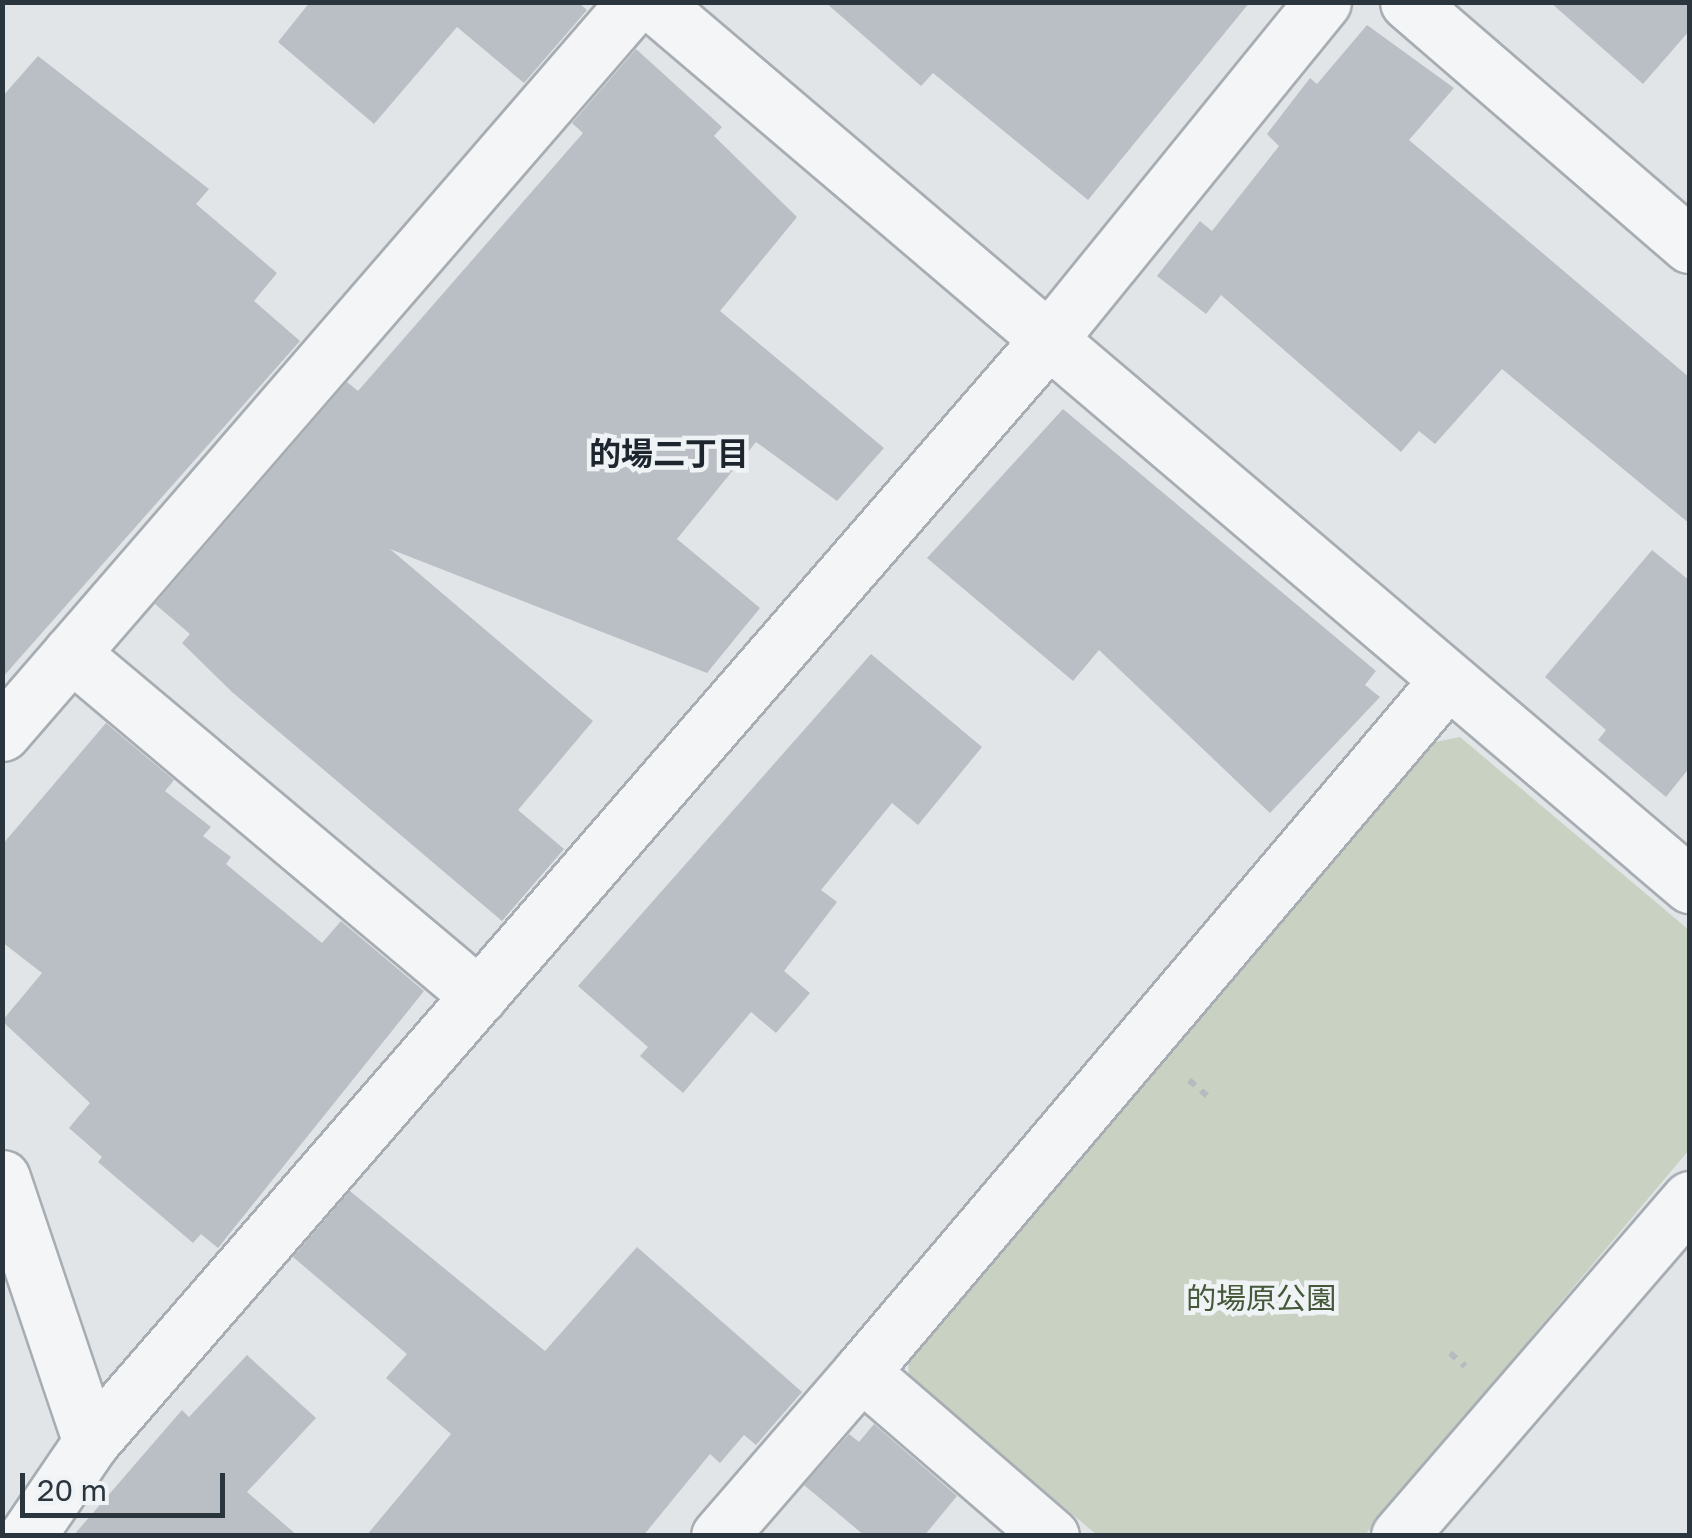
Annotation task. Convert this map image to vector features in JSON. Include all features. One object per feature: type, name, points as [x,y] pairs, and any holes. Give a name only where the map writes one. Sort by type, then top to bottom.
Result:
[{"type":"street","points":[[2,733],[635,2]]},
{"type":"street","points":[[652,2],[1690,885]]},
{"type":"street","points":[[27,1536],[90,1442],[1048,340],[1323,2]]},
{"type":"street","points":[[1408,2],[1690,244]]},
{"type":"street","points":[[72,653],[479,996]]},
{"type":"street","points":[[719,1536],[1447,681]]},
{"type":"street","points":[[2,1178],[90,1442]]},
{"type":"street","points":[[1399,1536],[1690,1199]]},
{"type":"street","points":[[861,1372],[1051,1536]]},
{"type":"green space","name":"的場原公園","points":[[1460,737],[1689,930],[1689,1150],[1365,1535],[1097,1535],[909,1377],[908,1357],[1425,744]]},
{"type":"building","points":[[310,2],[578,2],[587,10],[524,83],[457,27],[374,124],[278,42]]},
{"type":"building","points":[[825,2],[1250,2],[1088,200],[933,73],[921,86]]},
{"type":"building","points":[[1550,2],[1690,2],[1690,30],[1643,84]]},
{"type":"building","points":[[1367,25],[1454,88],[1409,140],[1690,378],[1690,524],[1502,369],[1435,444],[1419,431],[1401,452],[1221,295],[1206,314],[1157,276],[1200,221],[1212,231],[1279,146],[1267,134],[1310,78],[1317,84]]},
{"type":"building","points":[[636,49],[722,127],[714,136],[797,217],[720,311],[884,448],[837,501],[756,442],[677,539],[760,608],[707,673],[390,549],[593,721],[518,810],[564,849],[502,921],[232,692],[182,643],[190,634],[155,604],[347,382],[358,391],[583,133],[572,123]]},
{"type":"building","points":[[38,56],[209,189],[196,204],[277,273],[254,301],[300,341],[2,678],[2,97]]},
{"type":"building","points":[[1063,409],[1376,671],[1365,685],[1380,697],[1270,813],[1099,650],[1073,681],[927,558]]},
{"type":"building","points":[[1652,550],[1690,581],[1690,767],[1666,797],[1598,740],[1606,730],[1545,677]]},
{"type":"building","points":[[871,654],[982,747],[918,825],[892,803],[821,890],[837,902],[784,971],[810,993],[776,1033],[751,1012],[683,1093],[640,1056],[648,1047],[578,986]]},
{"type":"building","points":[[106,723],[174,780],[165,791],[211,827],[203,836],[231,857],[226,864],[322,943],[341,921],[424,991],[218,1248],[201,1234],[193,1243],[98,1162],[102,1157],[69,1128],[90,1103],[2,1021],[42,973],[2,942],[2,845]]},
{"type":"building","points":[[350,1191],[545,1351],[637,1247],[802,1392],[756,1445],[744,1435],[720,1463],[710,1454],[643,1536],[366,1536],[451,1434],[386,1378],[407,1354],[293,1257]]},
{"type":"building","points":[[247,1355],[316,1418],[247,1492],[298,1536],[73,1536],[182,1410],[189,1417]]},
{"type":"building","points":[[874,1424],[957,1496],[924,1536],[865,1536],[804,1485],[849,1434],[859,1442]]},
{"type":"district","name":"的場二丁目","points":[[669,453]]}]
